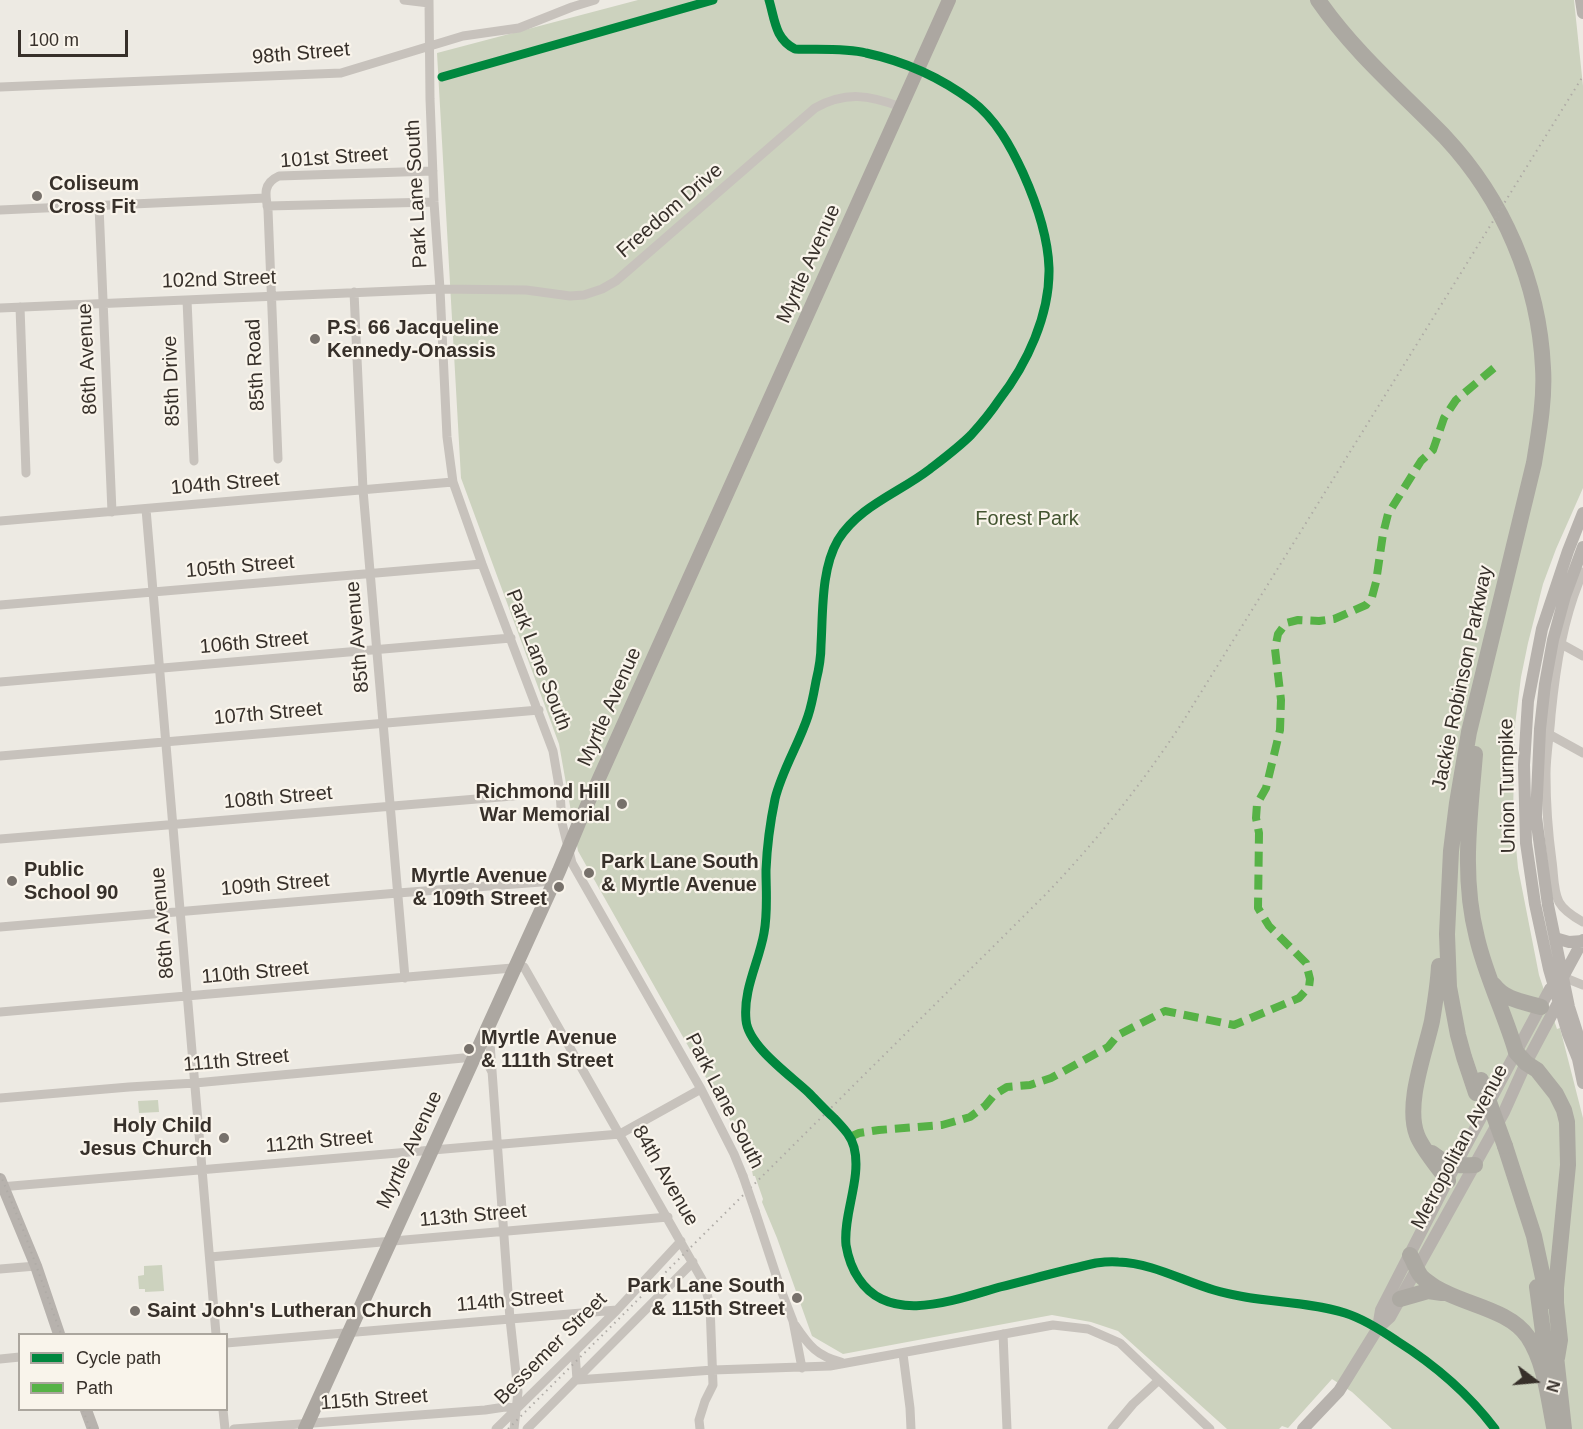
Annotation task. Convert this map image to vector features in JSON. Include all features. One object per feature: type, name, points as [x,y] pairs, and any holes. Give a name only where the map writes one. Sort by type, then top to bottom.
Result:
[{"type":"highway","name":"Jackie Robinson Parkway","points":[[1318,0],[1360,53],[1461,156],[1491,197],[1505,223],[1527,276],[1540,333],[1543,369],[1540,428],[1534,463],[1469,732],[1453,836],[1447,915],[1447,963],[1451,1003],[1464,1057],[1479,1086]]},
{"type":"highway","name":"Jackie Robinson Parkway","points":[[1329,0],[1366,46],[1476,158],[1511,214],[1536,275],[1544,306],[1551,360],[1551,407],[1544,461],[1492,661],[1476,746],[1462,840],[1456,948],[1458,986],[1479,1086],[1502,1151],[1536,1284],[1558,1428]]},
{"type":"highway","points":[[1476,746],[1468,837],[1468,885],[1477,940],[1521,1058],[1537,1070],[1556,1094],[1567,1122],[1569,1156],[1556,1288],[1560,1340],[1557,1358]]},
{"type":"highway","points":[[1447,915],[1441,933],[1438,979],[1432,1019],[1414,1095],[1415,1129],[1424,1147],[1451,1174],[1475,1165]]},
{"type":"highway","points":[[1490,978],[1499,991],[1507,997],[1537,1012]]},
{"type":"highway","name":"Jackie Robinson Parkway","points":[[1502,1151],[1523,1198],[1539,1252],[1557,1358],[1558,1428]]},
{"type":"highway","points":[[1413,1261],[1423,1278],[1431,1284],[1448,1294],[1502,1316],[1522,1329],[1533,1346],[1540,1364],[1558,1428]]},
{"type":"highway","points":[[1400,1299],[1428,1291],[1448,1294]]},
{"type":"main road","name":"Myrtle Avenue","points":[[306,1426],[488,1028],[949,0]]},
{"type":"main road","points":[[1581,0],[1583,13]]},
{"type":"main road","name":"Union Turnpike","points":[[1559,981],[1549,969],[1535,904],[1526,843],[1524,765],[1528,701],[1541,634],[1583,513]]},
{"type":"main road","name":"Union Turnpike","points":[[1582,551],[1565,596],[1557,642],[1545,684],[1545,732],[1536,817],[1555,938],[1559,981],[1577,1032],[1578,1059],[1583,1083]]},
{"type":"main road","points":[[1555,938],[1569,942],[1583,940]]},
{"type":"main road","name":"Metropolitan Avenue","points":[[1378,1328],[1381,1310],[1475,1165],[1504,1112],[1537,1012],[1550,988],[1559,981],[1583,940]]},
{"type":"main road","name":"Metropolitan Avenue","points":[[1303,1429],[1339,1391],[1378,1328],[1390,1317],[1400,1299],[1413,1261],[1451,1174],[1521,1058],[1559,1001],[1559,981]]},
{"type":"main road","name":"Union Turnpike","points":[[1559,1001],[1578,1059]]},
{"type":"main road","points":[[1,1184],[36,1266],[57,1333]]},
{"type":"main road","points":[[86,1411],[93,1429]]},
{"type":"street","points":[[404,0],[429,1]]},
{"type":"street","name":"98th Street","points":[[0,87],[341,73],[463,36],[519,28],[595,0]]},
{"type":"street","name":"Park Lane South","points":[[429,1],[434,202],[447,437],[453,482],[553,751],[560,792],[562,823],[572,863],[701,1089],[734,1154],[793,1321],[802,1368]]},
{"type":"street","name":"Freedom Drive","points":[[440,289],[526,290],[570,296],[584,295],[602,289],[616,281],[666,239],[815,108],[849,96],[879,99],[901,107]]},
{"type":"street","name":"101st Street","points":[[266,202],[269,182],[279,176],[433,171]]},
{"type":"street","name":"101st Street","points":[[0,210],[266,202],[434,202]]},
{"type":"street","name":"85th Road","points":[[266,202],[278,459]]},
{"type":"street","name":"86th Avenue","points":[[99,206],[112,512]]},
{"type":"street","name":"102nd Street","points":[[0,308],[440,289]]},
{"type":"street","name":"85th Avenue","points":[[354,292],[363,490],[405,978]]},
{"type":"street","name":"85th Drive","points":[[187,300],[194,461]]},
{"type":"street","points":[[20,307],[26,473]]},
{"type":"street","name":"104th Street","points":[[0,521],[453,482]]},
{"type":"street","name":"86th Avenue","points":[[146,509],[216,1333]]},
{"type":"street","name":"105th Street","points":[[0,605],[482,564]]},
{"type":"street","name":"Union Turnpike","points":[[1557,642],[1583,572]]},
{"type":"street","points":[[1541,634],[1583,656]]},
{"type":"street","name":"106th Street","points":[[0,682],[510,638]]},
{"type":"street","name":"107th Street","points":[[0,756],[538,710]]},
{"type":"street","points":[[1545,732],[1583,753]]},
{"type":"street","name":"Union Turnpike","points":[[1545,732],[1548,833],[1556,892],[1559,903],[1571,916],[1583,922]]},
{"type":"street","name":"108th Street","points":[[0,839],[560,792]]},
{"type":"street","name":"109th Street","points":[[0,927],[554,881]]},
{"type":"street","name":"84th Avenue","points":[[514,968],[524,967],[704,1283],[710,1305],[713,1385],[699,1420],[700,1429]]},
{"type":"street","name":"110th Street","points":[[0,1012],[514,968]]},
{"type":"street","points":[[1559,981],[1583,985]]},
{"type":"street","points":[[488,1028],[510,1319],[518,1392],[514,1429]]},
{"type":"street","points":[[474,1057],[481,1057],[486,1061],[492,1072]]},
{"type":"street","name":"111th Street","points":[[0,1098],[195,1083],[474,1057]]},
{"type":"street","name":"112th Street","points":[[1,1184],[202,1170],[620,1134],[701,1089]]},
{"type":"street","name":"113th Street","points":[[210,1257],[668,1217]]},
{"type":"street","name":"Bessemer Street","points":[[496,1429],[617,1310],[681,1241]]},
{"type":"street","points":[[527,1429],[693,1262]]},
{"type":"street","points":[[0,1269],[36,1266]]},
{"type":"street","name":"114th Street","points":[[228,1343],[617,1310]]},
{"type":"street","name":"Park Lane South","points":[[793,1321],[811,1348],[826,1358],[847,1364]]},
{"type":"street","points":[[577,1380],[713,1370],[830,1366],[1053,1325],[1088,1329],[1120,1343],[1210,1429]]},
{"type":"street","points":[[1003,1334],[1007,1429]]},
{"type":"street","points":[[575,1352],[577,1380]]},
{"type":"street","points":[[903,1354],[911,1429]]},
{"type":"street","points":[[0,1359],[18,1357]]},
{"type":"street","points":[[1112,1429],[1133,1404],[1159,1380]]},
{"type":"street","name":"115th Street","points":[[234,1429],[306,1426],[505,1407],[516,1408]]},
{"type":"street","points":[[223,1411],[225,1429]]},
{"type":"green space","name":"Forest Park","points":[[638,0],[1574,0],[1583,86],[1583,488],[1543,584],[1528,643],[1515,725],[1513,815],[1518,868],[1539,975],[1557,1029],[1560,1028],[1583,1118],[1583,1429],[1392,1429],[1352,1392],[1332,1379],[1288,1428],[1282,1426],[1279,1429],[1227,1429],[1118,1331],[1091,1322],[1052,1315],[843,1354],[812,1336],[762,1202],[763,1199],[744,1145],[578,851],[559,744],[461,478],[437,53]]},
{"type":"green space","points":[[158,1100],[159,1112],[139,1113],[138,1101]]},
{"type":"green space","points":[[162,1265],[164,1291],[145,1292],[145,1289],[139,1289],[138,1276],[144,1275],[144,1266]]},
{"type":"railway","points":[[508,1429],[1045,895],[1117,812],[1182,723],[1583,76]]},
{"type":"railway","points":[[0,1174],[61,1333]]},
{"type":"railway","points":[[83,1411],[90,1429]]},
{"type":"marked path","points":[[850,1137],[879,1130],[942,1125],[970,1117],[985,1106],[994,1095],[1007,1087],[1030,1085],[1051,1078],[1108,1047],[1118,1035],[1165,1011],[1234,1025],[1299,998],[1309,987],[1310,979],[1306,963],[1269,926],[1258,908],[1257,804],[1266,788],[1280,730],[1281,700],[1275,649],[1278,634],[1286,623],[1298,620],[1334,619],[1366,605],[1372,597],[1376,582],[1388,514],[1421,461],[1433,450],[1444,418],[1456,400],[1494,368]]},
{"type":"cycle path","points":[[442,77],[713,0]]},
{"type":"cycle path","points":[[769,0],[783,40],[795,49],[849,50],[894,61],[935,78],[981,108],[1002,134],[1028,184],[1044,232],[1049,268],[1046,303],[1035,338],[1019,371],[989,413],[971,435],[930,469],[857,518],[847,528],[832,551],[826,577],[820,658],[812,703],[778,788],[773,808],[766,861],[765,925],[747,997],[746,1020],[754,1040],[762,1050],[834,1118],[853,1143],[856,1171],[847,1221],[846,1245],[854,1271],[872,1293],[888,1302],[925,1305],[945,1302],[1084,1266],[1099,1263],[1131,1263],[1230,1294],[1329,1309],[1366,1322],[1425,1360],[1450,1380],[1495,1429]]},
{"type":"place","name":"Coliseum Cross Fit","points":[[37,196]]},
{"type":"place","name":"P.S. 66 Jacqueline Kennedy-Onassis","points":[[315,339]]},
{"type":"place","name":"Richmond Hill War Memorial","points":[[622,804]]},
{"type":"place","name":"Park Lane South & Myrtle Avenue","points":[[589,873]]},
{"type":"place","name":"Public School 90","points":[[12,881]]},
{"type":"place","name":"Myrtle Avenue & 109th Street","points":[[559,887]]},
{"type":"place","name":"Myrtle Avenue & 111th Street","points":[[469,1049]]},
{"type":"place","name":"Holy Child Jesus Church","points":[[224,1138]]},
{"type":"place","name":"Park Lane South & 115th Street","points":[[797,1298]]},
{"type":"place","name":"Saint John's Lutheran Church","points":[[135,1311]]}]
